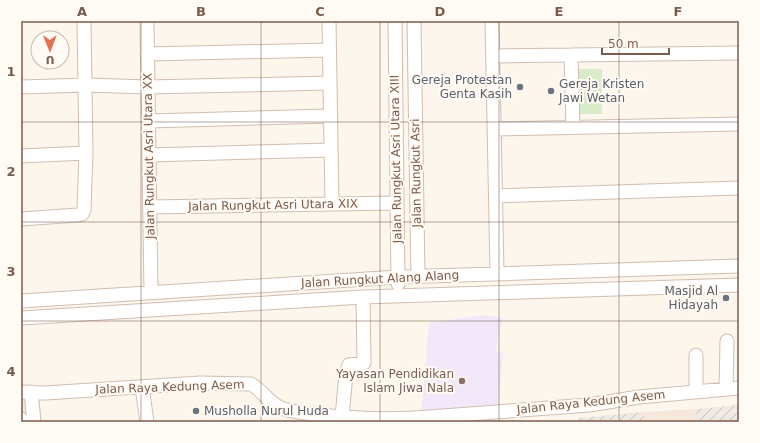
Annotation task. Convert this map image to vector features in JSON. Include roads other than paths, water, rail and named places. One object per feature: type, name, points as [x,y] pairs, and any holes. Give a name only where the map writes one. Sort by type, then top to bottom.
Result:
[{"type":"street","points":[[21,218],[78,215],[82,214],[84,210],[86,85],[84,21]]},
{"type":"street","name":"Jalan Rungkut Asri Utara XX","points":[[147,21],[151,292]]},
{"type":"street","points":[[329,21],[332,204]]},
{"type":"street","name":"Jalan Rungkut Asri Utara XIII","points":[[395,21],[398,296]]},
{"type":"street","name":"Jalan Rungkut Asri","points":[[414,21],[418,276]]},
{"type":"street","points":[[492,21],[497,273]]},
{"type":"street","points":[[147,54],[329,50]]},
{"type":"street","points":[[493,56],[739,53]]},
{"type":"street","points":[[571,55],[573,128]]},
{"type":"street","points":[[21,87],[86,85],[148,87],[330,83]]},
{"type":"street","points":[[149,121],[330,116]]},
{"type":"street","points":[[494,129],[739,124]]},
{"type":"street","points":[[396,134],[416,134]]},
{"type":"street","points":[[149,155],[331,150]]},
{"type":"street","points":[[21,156],[86,154]]},
{"type":"street","points":[[496,196],[739,188]]},
{"type":"street","name":"Jalan Rungkut Asri Utara XIX","points":[[150,207],[396,203]]},
{"type":"street","name":"Jalan Rungkut Alang Alang","points":[[21,301],[418,276],[739,266]]},
{"type":"street","name":"Jalan Rungkut Alang Alang","points":[[21,318],[398,296],[739,285]]},
{"type":"street","points":[[336,418],[349,365],[364,363],[363,298]]},
{"type":"street","points":[[727,341],[732,388]]},
{"type":"street","points":[[696,355],[696,392]]},
{"type":"street","name":"Jalan Raya Kedung Asem","points":[[26,392],[200,384],[251,384],[258,388],[277,406],[284,409],[336,418],[416,418],[589,405],[638,397],[732,388]]},
{"type":"street","points":[[142,387],[147,422]]},
{"type":"street","points":[[26,392],[34,422]]},
{"type":"place","name":"Gereja Protestan Genta Kasih","points":[[520,87]]},
{"type":"place","name":"Gereja Kristen Jawi Wetan","points":[[551,91]]},
{"type":"place","name":"Masjid Al Hidayah","points":[[726,298]]},
{"type":"place","name":"Yayasan Pendidikan Islam Jiwa Nala","points":[[462,381]]},
{"type":"place","name":"Musholla Nurul Huda","points":[[196,411]]}]
